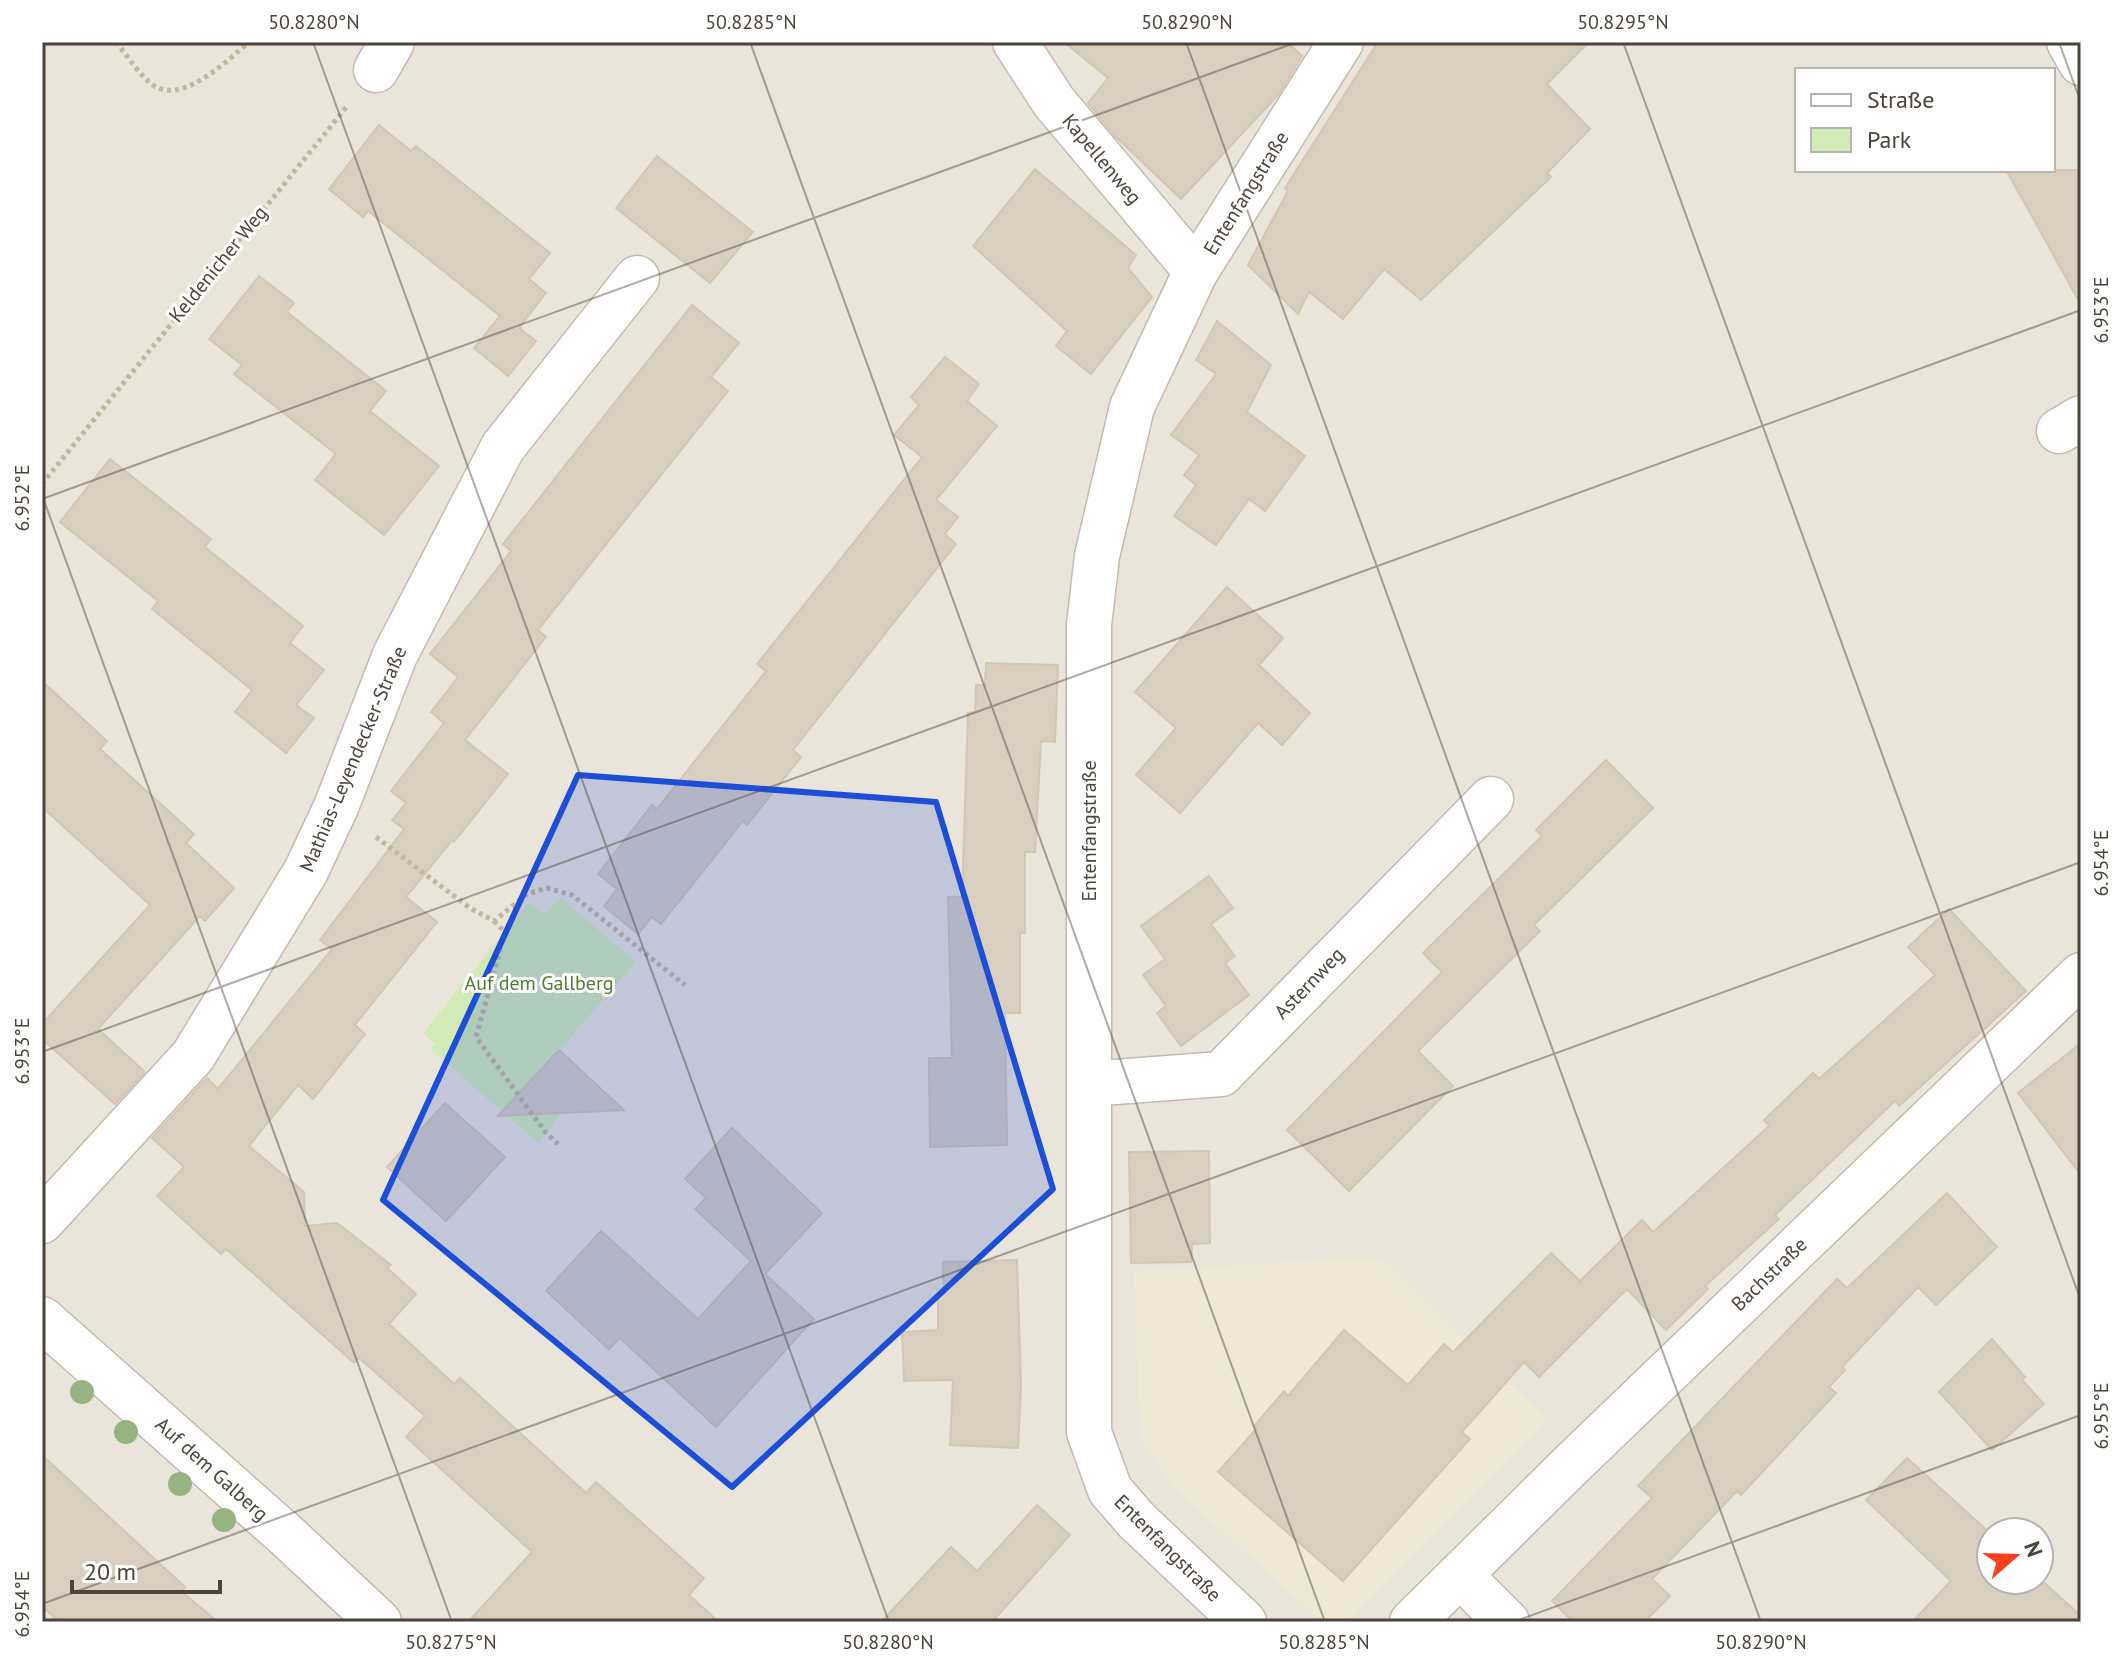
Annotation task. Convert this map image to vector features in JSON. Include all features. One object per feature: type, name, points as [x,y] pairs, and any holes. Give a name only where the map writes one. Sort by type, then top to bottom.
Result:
[{"type":"street","name":"Kapellenweg","points":[[1015,42],[1054,102],[1196,271]]},
{"type":"street","name":"Entenfangstraße","points":[[1244,1622],[1137,1521],[1110,1490],[1089,1432],[1089,625],[1097,556],[1132,407],[1196,271],[1341,42]]},
{"type":"street","points":[[2069,42],[2081,63]]},
{"type":"street","name":"Mathias-Leyendecker-Straße","points":[[42,1221],[193,1056],[306,871],[336,807],[395,655],[503,447],[637,278]]},
{"type":"street","name":"Asternweg","points":[[1089,1084],[1221,1074],[1491,799]]},
{"type":"street","name":"Bachstraße","points":[[1412,1622],[2081,975]]},
{"type":"street","name":"Auf dem Galberg","points":[[42,1319],[287,1536],[379,1622]]},
{"type":"street","points":[[1460,1575],[1507,1622]]},
{"type":"path","points":[[116,42],[153,85],[166,90],[193,84],[212,73],[249,42]]},
{"type":"path","name":"Keldenicher Weg","points":[[42,484],[384,56]]},
{"type":"path","points":[[336,807],[505,932],[476,1037],[546,1133],[558,1144]]},
{"type":"path","points":[[494,921],[527,894],[547,888],[572,895],[685,985]]},
{"type":"highlighted area","points":[[578,775],[936,802],[1053,1189],[732,1487],[383,1200]]},
{"type":"shaded area","points":[[42,42],[2081,42],[2081,1622],[42,1622]]},
{"type":"shaded area","points":[[1381,1257],[1547,1421],[1347,1622],[1323,1622],[1177,1490],[1140,1436],[1134,1271]]},
{"type":"green space","name":"Auf dem Gallberg","points":[[560,897],[636,962],[528,1086],[559,1115],[539,1143],[430,1049],[435,1044],[423,1033],[529,902],[545,914]]},
{"type":"building","points":[[1064,42],[1287,42],[1302,56],[1279,94],[1181,199],[1114,135],[1088,103],[1108,78]]},
{"type":"building","points":[[1378,42],[1589,42],[1547,84],[1590,129],[1547,173],[1551,177],[1421,300],[1384,269],[1343,319],[1309,292],[1298,314],[1248,265],[1288,191],[1285,188]]},
{"type":"building","points":[[379,125],[411,151],[416,146],[550,253],[529,279],[546,293],[519,328],[536,341],[508,376],[474,348],[500,316],[368,211],[363,217],[329,189]]},
{"type":"building","points":[[657,156],[753,232],[710,283],[616,208]]},
{"type":"building","points":[[1035,169],[1136,255],[1128,268],[1152,297],[1091,374],[1056,346],[1067,331],[973,246]]},
{"type":"building","points":[[2081,170],[2081,305],[2007,172]]},
{"type":"building","points":[[259,276],[294,303],[287,312],[386,391],[370,411],[439,466],[384,535],[315,480],[336,454],[234,374],[242,365],[209,339]]},
{"type":"building","points":[[692,305],[739,343],[711,377],[728,391],[538,630],[546,637],[465,740],[508,774],[406,897],[437,922],[355,1025],[365,1034],[313,1099],[298,1085],[249,1146],[304,1192],[305,1226],[337,1223],[391,1265],[387,1268],[416,1294],[389,1324],[454,1384],[460,1378],[586,1493],[596,1482],[704,1578],[689,1595],[719,1622],[468,1622],[532,1552],[406,1437],[425,1416],[359,1358],[354,1363],[226,1249],[221,1254],[157,1196],[184,1167],[152,1138],[207,1078],[218,1089],[332,949],[320,940],[404,829],[392,820],[406,803],[391,791],[444,723],[431,712],[458,677],[430,654],[511,551],[503,544]]},
{"type":"building","points":[[1217,321],[1271,365],[1247,412],[1305,456],[1265,511],[1249,499],[1216,545],[1174,516],[1196,485],[1184,475],[1199,455],[1171,435],[1216,374],[1196,360]]},
{"type":"building","points":[[945,357],[979,384],[967,401],[997,426],[936,500],[958,517],[945,534],[956,544],[793,750],[801,757],[747,825],[743,821],[661,924],[652,917],[638,934],[604,906],[617,889],[598,874],[652,805],[657,809],[766,671],[757,664],[922,457],[894,435],[919,405],[911,397]]},
{"type":"building","points":[[110,459],[211,539],[205,547],[303,626],[290,643],[324,670],[296,705],[314,718],[286,753],[235,712],[252,690],[152,609],[158,601],[60,522]]},
{"type":"building","points":[[1227,587],[1283,638],[1259,665],[1310,713],[1282,745],[1258,723],[1180,813],[1136,775],[1176,728],[1135,692]]},
{"type":"building","points":[[986,663],[1058,665],[1055,742],[1041,741],[1035,852],[1025,852],[1025,933],[1020,933],[1020,1013],[1005,1013],[1007,1145],[930,1147],[929,1058],[952,1058],[948,897],[962,897],[968,713],[975,712],[976,685],[985,685]]},
{"type":"building","points":[[42,681],[107,741],[100,749],[194,834],[186,843],[234,888],[205,921],[200,916],[98,1029],[145,1072],[115,1104],[42,1039],[42,1024],[150,905],[42,807]]},
{"type":"building","points":[[1606,760],[1653,808],[1534,925],[1540,931],[1418,1051],[1453,1086],[1349,1191],[1287,1130],[1442,972],[1423,953],[1542,836],[1536,830]]},
{"type":"building","points":[[1209,876],[1233,908],[1211,924],[1235,956],[1225,963],[1249,995],[1181,1046],[1157,1013],[1166,1006],[1143,975],[1165,959],[1141,926]]},
{"type":"building","points":[[1949,909],[2026,991],[1899,1106],[1895,1101],[1775,1215],[1779,1219],[1705,1286],[1708,1289],[1666,1330],[1627,1289],[1539,1377],[1524,1362],[1462,1432],[1470,1439],[1343,1581],[1218,1472],[1257,1428],[1254,1426],[1284,1391],[1288,1396],[1344,1330],[1408,1385],[1444,1344],[1453,1352],[1551,1253],[1580,1281],[1642,1220],[1653,1232],[1769,1126],[1764,1120],[1813,1073],[1819,1079],[1935,975],[1908,947]]},
{"type":"building","points":[[2081,1043],[2081,1175],[2018,1093]]},
{"type":"building","points":[[559,1050],[624,1110],[498,1116]]},
{"type":"building","points":[[445,1103],[505,1157],[446,1221],[387,1167]]},
{"type":"building","points":[[732,1128],[822,1213],[765,1274],[814,1319],[716,1427],[620,1338],[609,1349],[546,1291],[601,1231],[698,1319],[751,1261],[695,1209],[706,1198],[685,1179]]},
{"type":"building","points":[[1209,1151],[1210,1243],[1192,1244],[1191,1262],[1131,1263],[1129,1152]]},
{"type":"building","points":[[1947,1193],[1997,1247],[1936,1305],[1918,1287],[1842,1367],[1845,1370],[1829,1387],[1836,1393],[1741,1495],[1737,1491],[1652,1579],[1670,1596],[1644,1622],[1573,1622],[1552,1601],[1652,1498],[1638,1486],[1837,1279],[1847,1288]]},
{"type":"building","points":[[1017,1260],[1021,1385],[1018,1448],[950,1445],[953,1380],[904,1381],[902,1332],[938,1330],[938,1294],[944,1294],[943,1262]]},
{"type":"building","points":[[1992,1339],[2044,1404],[1992,1450],[1939,1392]]},
{"type":"building","points":[[42,1455],[185,1587],[181,1591],[218,1622],[59,1622],[42,1606]]},
{"type":"building","points":[[1907,1458],[1975,1520],[1975,1596],[2055,1596],[2055,1592],[2081,1616],[2081,1622],[1912,1622],[1951,1581],[1866,1500]]},
{"type":"building","points":[[1037,1505],[1070,1535],[992,1622],[881,1622],[951,1547],[977,1571]]}]
